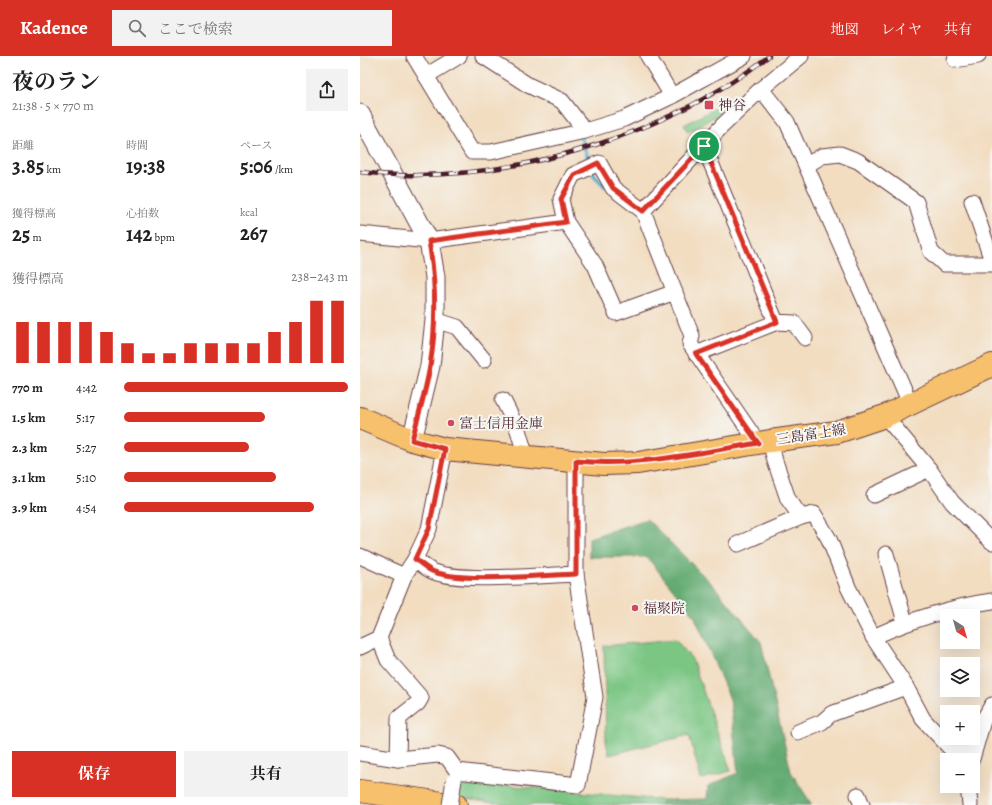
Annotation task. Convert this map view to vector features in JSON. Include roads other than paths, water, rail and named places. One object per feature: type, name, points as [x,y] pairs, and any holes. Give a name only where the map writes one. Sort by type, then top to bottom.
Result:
[{"type":"main road","name":"三島富士線","points":[[360,418],[412,440],[445,449],[604,464],[638,463],[764,442],[837,432],[885,416],[992,365]]},
{"type":"main road","points":[[360,791],[456,805]]},
{"type":"street","points":[[414,56],[472,152],[491,152],[568,135],[624,118],[672,96],[744,56]]},
{"type":"street","points":[[426,76],[459,56]]},
{"type":"street","points":[[483,56],[528,85],[562,101],[585,131]]},
{"type":"street","points":[[648,56],[672,96]]},
{"type":"street","points":[[643,211],[704,146],[761,89],[801,56]]},
{"type":"street","points":[[956,56],[955,60],[978,56]]},
{"type":"street","points":[[761,89],[786,122],[807,165],[910,403]]},
{"type":"street","points":[[360,114],[429,241],[435,277],[435,320],[430,366],[412,440]]},
{"type":"street","points":[[704,146],[777,322]]},
{"type":"street","points":[[807,165],[822,156],[840,154],[858,161],[916,202],[931,252],[944,264],[992,262],[972,202]]},
{"type":"street","points":[[670,293],[616,312],[595,265],[566,222],[561,199],[574,175],[598,163],[613,188],[643,211],[670,293],[695,346],[764,442],[774,461],[788,499],[801,517]]},
{"type":"street","points":[[360,234],[429,241],[566,222]]},
{"type":"street","points":[[435,320],[457,327],[484,360]]},
{"type":"street","points":[[695,346],[777,322],[794,323],[805,338]]},
{"type":"street","points":[[503,400],[518,430],[526,457]]},
{"type":"street","points":[[885,416],[929,469],[952,502],[992,542]]},
{"type":"street","points":[[360,647],[379,638],[404,576],[415,559],[429,529],[445,449]]},
{"type":"street","points":[[455,775],[578,785],[595,697],[576,574],[576,461]]},
{"type":"street","points":[[874,495],[929,469]]},
{"type":"street","points":[[738,544],[801,517],[814,514],[829,539],[848,587],[873,637],[906,687],[923,719],[950,748],[966,753]]},
{"type":"street","points":[[886,554],[905,622]]},
{"type":"street","points":[[360,556],[404,576]]},
{"type":"street","points":[[415,559],[431,570],[445,575],[469,577],[576,574]]},
{"type":"street","points":[[873,637],[905,622],[968,605],[992,601]]},
{"type":"street","points":[[379,638],[388,660],[421,698],[418,703],[399,718],[398,759]]},
{"type":"street","points":[[798,732],[822,722],[831,714],[906,687]]},
{"type":"street","points":[[974,753],[984,721],[992,705]]},
{"type":"street","points":[[360,753],[398,759],[438,755],[447,757],[455,775],[450,805]]},
{"type":"street","points":[[969,793],[970,805]]},
{"type":"waterway","points":[[580,135],[594,175],[605,186]]},
{"type":"railway","points":[[360,172],[403,175],[463,173],[510,166],[557,156],[603,142],[648,125],[691,105],[732,82],[769,56]]},
{"type":"place","name":"神谷","points":[[709,105]]},
{"type":"place","name":"富士信用金庫","points":[[451,423]]},
{"type":"place","name":"福聚院","points":[[635,608]]}]
